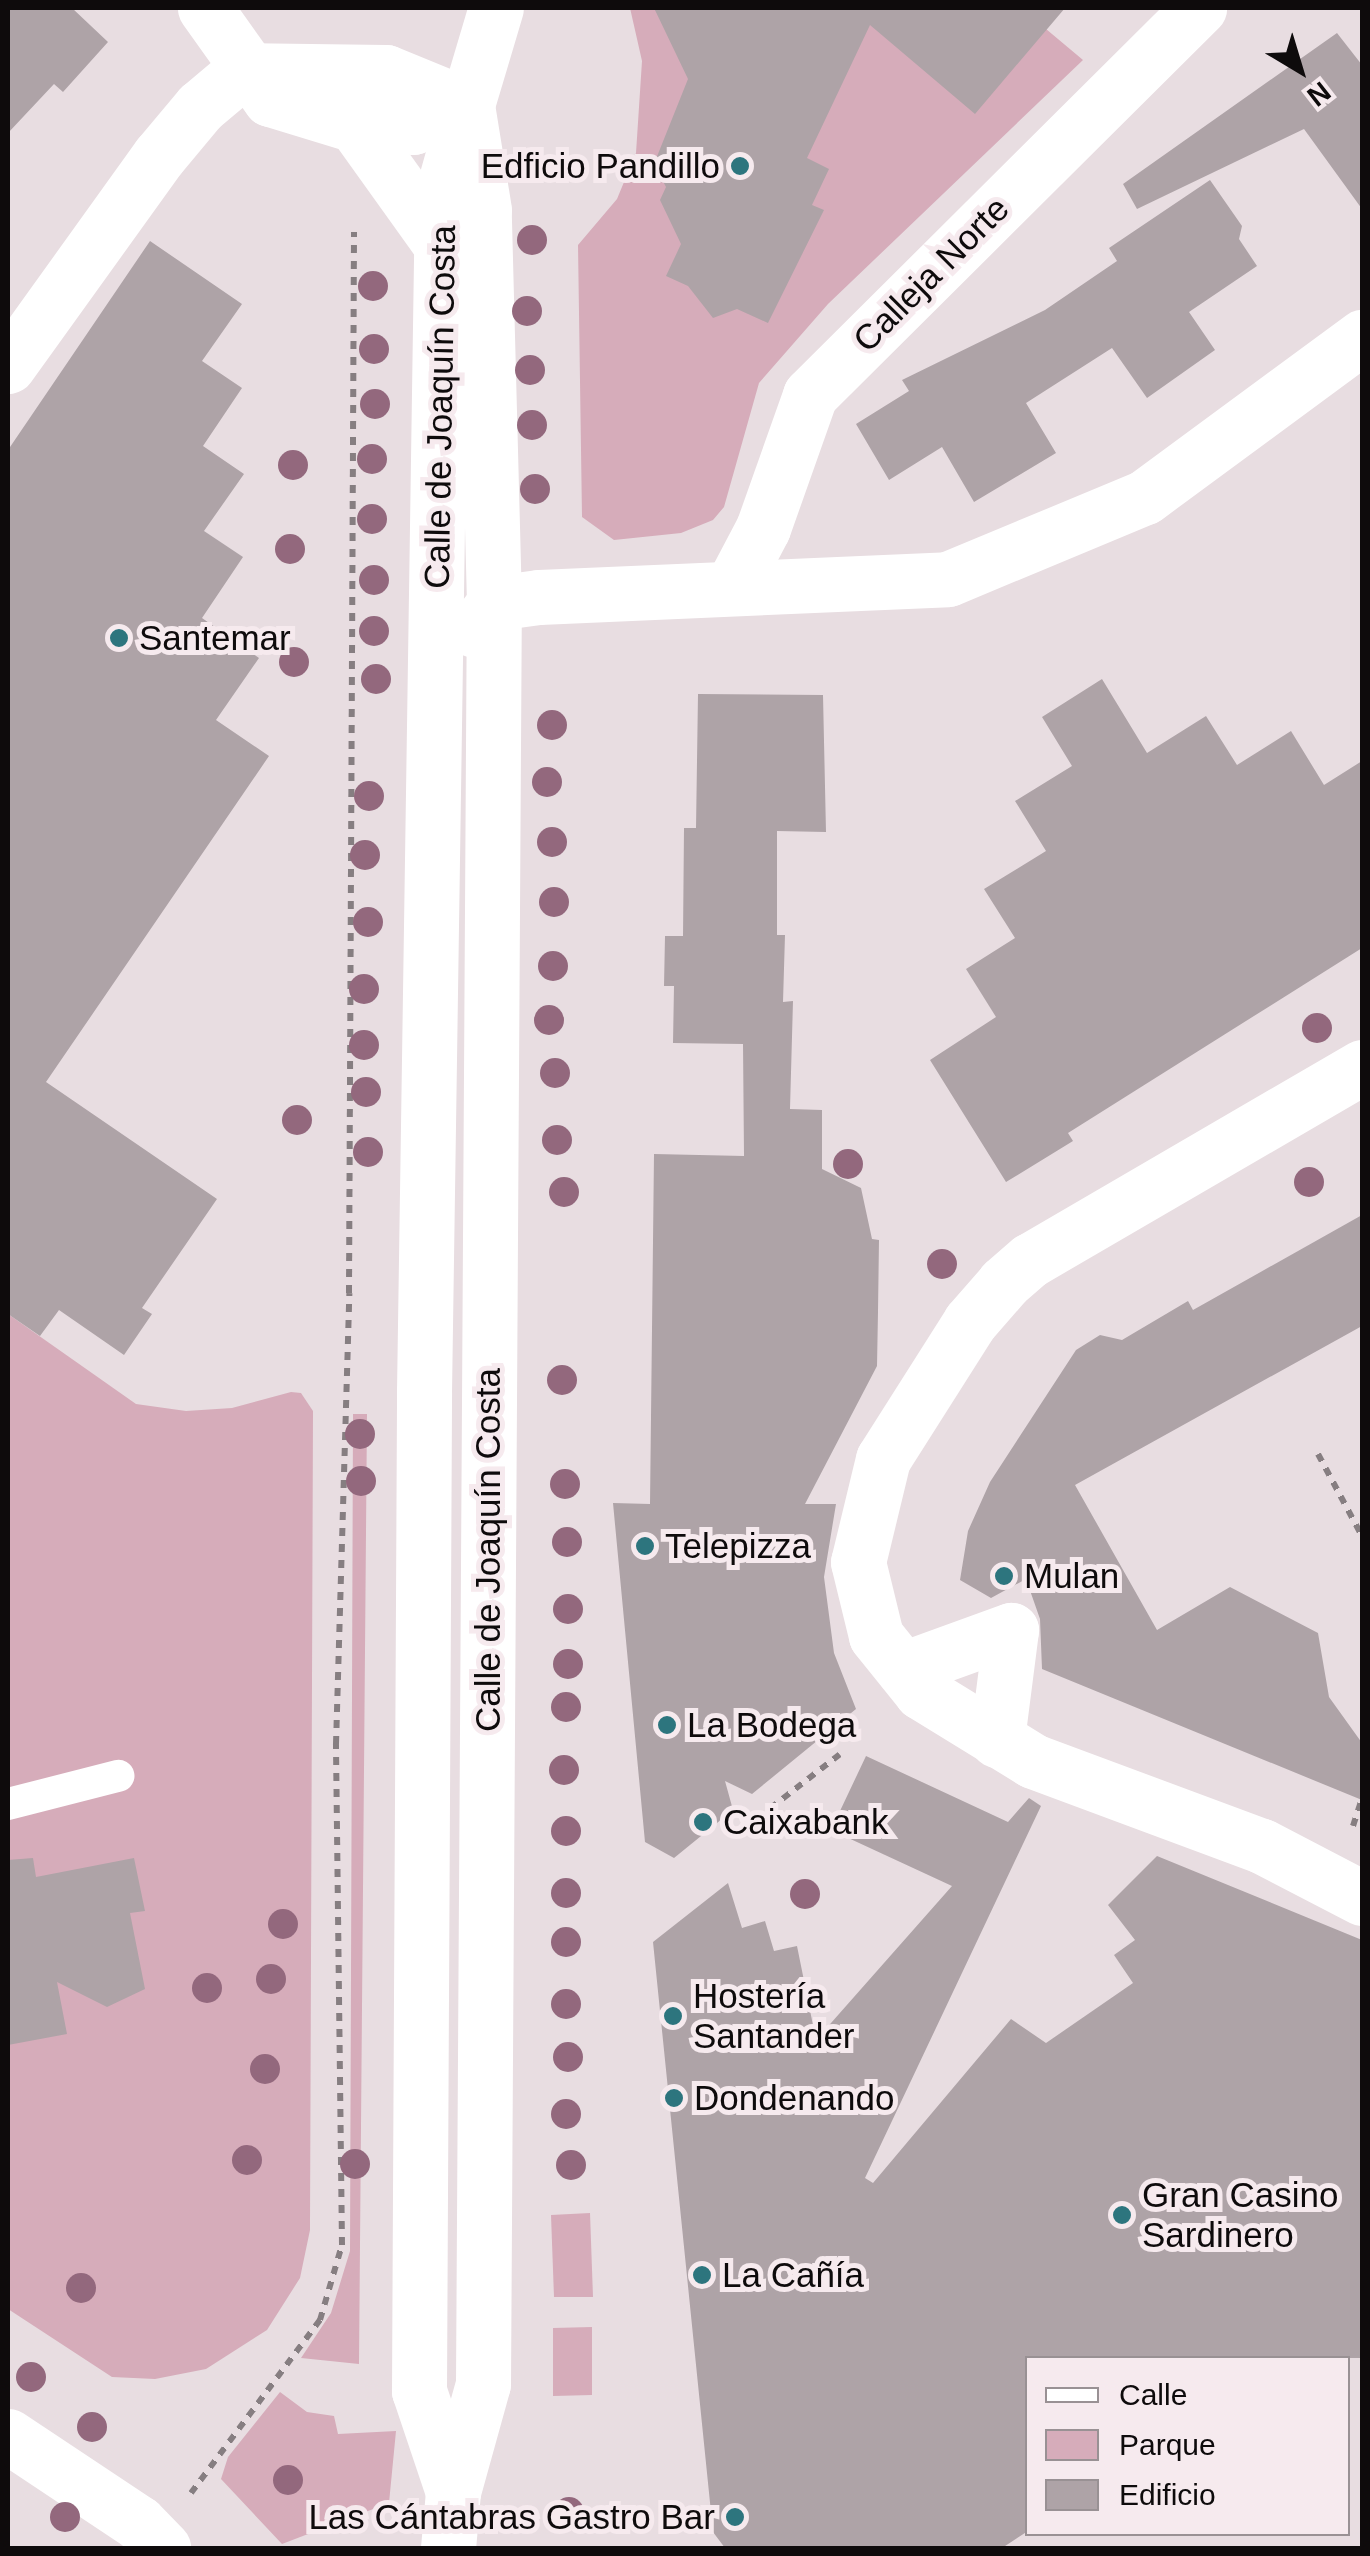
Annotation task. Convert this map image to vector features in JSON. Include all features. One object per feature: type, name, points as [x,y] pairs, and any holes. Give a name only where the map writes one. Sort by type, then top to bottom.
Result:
[{"type":"street","points":[[206,8],[244,70],[270,98],[354,125],[413,127],[467,105]]},
{"type":"street","name":"Calle de Joaquín Costa","points":[[453,2492],[418,2390],[424,1412],[441,245],[442,194],[496,8]]},
{"type":"street","name":"Calleja Norte","points":[[733,585],[763,528],[810,394],[1199,8]]},
{"type":"street","points":[[8,366],[160,156],[200,107],[244,70],[386,72],[467,105]]},
{"type":"street","name":"Calle de Joaquín Costa","points":[[448,2548],[453,2492],[483,2384],[494,604],[484,210],[467,105]]},
{"type":"street","points":[[354,125],[441,245]]},
{"type":"street","name":"Calle de Joaquín Costa","points":[[437,713],[461,646],[494,604],[733,585],[948,580],[1146,497],[1362,337]]},
{"type":"street","name":"Calle de Joaquín Costa","points":[[492,519],[578,595]]},
{"type":"street","points":[[1362,1067],[1030,1260],[970,1322],[883,1459],[858,1562],[876,1636],[921,1692],[1033,1761],[1262,1846],[1362,1898]]},
{"type":"street","points":[[903,1670],[1011,1630],[998,1740]]},
{"type":"street","points":[[8,2436],[139,2523],[164,2548]]},
{"type":"lane","points":[[8,1804],[118,1776]]},
{"type":"path","points":[[205,2469],[320,2320],[342,2245],[336,1744],[350,1254],[354,233]]},
{"type":"path","points":[[1318,1454],[1362,1536]]},
{"type":"path","points":[[745,1828],[840,1754]]},
{"type":"green space","points":[[630,8],[1021,8],[1083,60],[828,304],[759,383],[724,507],[713,520],[681,533],[614,540],[582,517],[578,245],[617,199],[636,153],[642,61]]},
{"type":"green space","points":[[8,1314],[136,1404],[186,1411],[232,1408],[291,1392],[301,1393],[313,1411],[310,2230],[300,2278],[267,2330],[206,2369],[155,2379],[112,2377],[8,2309]]},
{"type":"green space","points":[[353,1414],[367,1414],[359,2364],[301,2358],[331,2313],[350,2251]]},
{"type":"green space","points":[[590,2213],[593,2297],[554,2297],[551,2215]]},
{"type":"green space","points":[[592,2327],[592,2395],[553,2396],[553,2328]]},
{"type":"green space","points":[[280,2392],[307,2412],[334,2416],[338,2434],[396,2431],[389,2503],[282,2544],[221,2479],[228,2457]]},
{"type":"building","points":[[8,8],[72,8],[108,42],[63,92],[54,84],[8,133]]},
{"type":"building","name":"Edficio Pandillo","points":[[654,8],[1065,8],[975,114],[870,25],[807,158],[829,169],[812,205],[824,210],[768,323],[737,309],[713,318],[688,286],[666,276],[681,244],[660,200],[666,187],[654,164],[688,79]]},
{"type":"building","points":[[1337,33],[1362,65],[1362,209],[1304,129],[1137,209],[1123,184]]},
{"type":"building","points":[[1210,180],[1242,226],[1239,239],[1257,266],[1189,312],[1215,350],[1147,398],[1112,348],[1026,403],[1056,453],[974,502],[942,447],[889,480],[856,424],[909,391],[902,380],[1045,310],[1117,261],[1109,248]]},
{"type":"building","name":"Santemar","points":[[150,241],[242,304],[202,361],[242,388],[203,446],[244,474],[204,531],[243,557],[202,618],[259,658],[216,720],[269,756],[46,1082],[217,1199],[142,1308],[152,1314],[124,1355],[59,1310],[40,1336],[8,1314],[8,450]]},
{"type":"building","points":[[1102,679],[1147,753],[1206,716],[1237,765],[1291,731],[1324,785],[1362,761],[1362,948],[1068,1133],[1073,1141],[1006,1182],[930,1060],[996,1017],[966,969],[1015,938],[984,889],[1046,851],[1015,801],[1072,766],[1042,717]]},
{"type":"building","points":[[698,694],[823,695],[826,832],[777,831],[777,935],[785,935],[783,1002],[793,1001],[790,1109],[822,1110],[822,1169],[861,1188],[872,1239],[879,1240],[877,1366],[805,1504],[836,1504],[824,1577],[834,1653],[856,1709],[752,1794],[725,1781],[733,1810],[674,1858],[645,1842],[613,1503],[650,1504],[654,1154],[744,1156],[743,1044],[673,1043],[674,986],[664,986],[665,936],[683,936],[684,828],[696,828]]},
{"type":"building","points":[[1362,1215],[1362,1326],[1075,1485],[1157,1630],[1230,1587],[1318,1633],[1329,1697],[1362,1743],[1362,1800],[1042,1669],[1040,1619],[1026,1579],[991,1598],[960,1580],[968,1531],[990,1482],[1076,1350],[1100,1335],[1122,1340],[1188,1301],[1193,1310]]},
{"type":"building","name":"Gran Casino Sardinero","points":[[866,1756],[1008,1822],[1029,1798],[1041,1806],[865,2178],[873,2183],[1011,2019],[1046,2043],[1133,1983],[1114,1955],[1135,1940],[1108,1905],[1157,1856],[1362,1940],[1362,2358],[1025,2356],[1025,2533],[1002,2548],[725,2548],[713,2532],[653,1942],[728,1883],[742,1928],[765,1921],[774,1951],[797,1946],[816,2040],[952,1886],[831,1830]]},
{"type":"building","points":[[33,1858],[36,1877],[134,1858],[145,1911],[130,1913],[145,1989],[107,2007],[57,1982],[67,2034],[8,2045],[8,1860]]},
{"type":"place","name":"Edficio Pandillo","points":[[740,166]]},
{"type":"place","name":"Santemar","points":[[119,638]]},
{"type":"place","name":"Telepizza","points":[[645,1546]]},
{"type":"place","name":"Mulan","points":[[1004,1576]]},
{"type":"place","name":"La Bodega","points":[[667,1725]]},
{"type":"place","name":"Caixabank","points":[[703,1822]]},
{"type":"place","name":"Hostería Santander","points":[[673,2016]]},
{"type":"place","name":"Dondenando","points":[[674,2098]]},
{"type":"place","name":"Gran Casino Sardinero","points":[[1122,2215]]},
{"type":"place","name":"La Cañía","points":[[702,2275]]},
{"type":"place","name":"Las Cántabras Gastro Bar","points":[[735,2517]]}]
